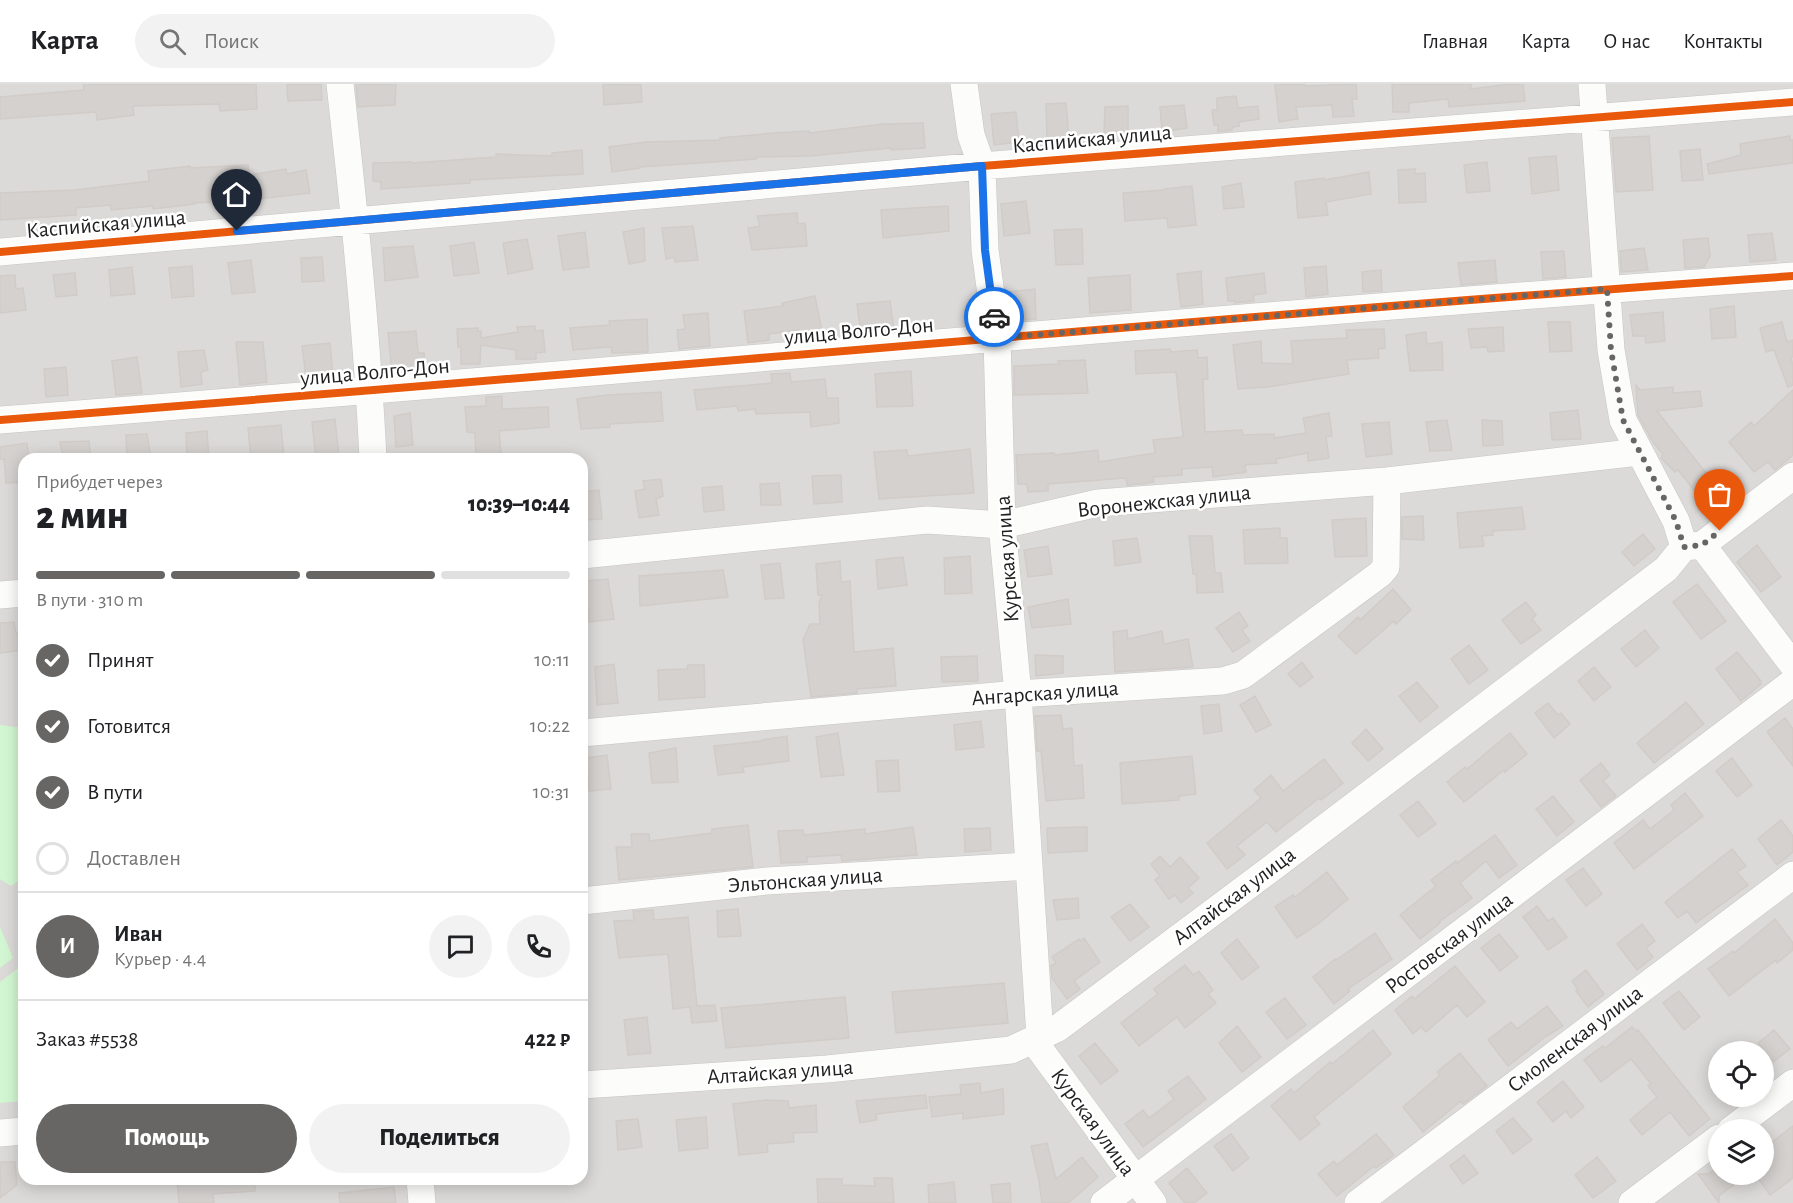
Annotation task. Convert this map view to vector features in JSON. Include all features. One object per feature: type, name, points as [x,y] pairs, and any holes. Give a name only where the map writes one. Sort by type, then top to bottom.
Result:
[{"type":"street","points":[[340,84],[355,221],[370,391],[373,453]]},
{"type":"street","name":"Курская улица","points":[[964,84],[971,135],[982,166],[985,250],[997,338],[1002,525],[1018,694],[1029,866],[1036,1038],[1153,1203]]},
{"type":"street","points":[[1592,84],[1611,350],[1623,420],[1676,521],[1693,546],[1793,664]]},
{"type":"street","name":"Каспийская улица","points":[[0,252],[982,166],[1793,102]]},
{"type":"street","name":"улица Волго-Дон","points":[[0,420],[1607,289],[1793,276]]},
{"type":"street","name":"Воронежская улица","points":[[588,554],[927,520],[1002,525],[1098,503],[1387,482],[1639,452]]},
{"type":"street","name":"Алтайская улица","points":[[588,1085],[827,1069],[1011,1050],[1058,1028],[1263,875],[1666,569],[1693,546],[1793,476]]},
{"type":"street","name":"Ангарская улица","points":[[588,732],[1018,694],[1223,681],[1243,675],[1380,574],[1386,567],[1387,482]]},
{"type":"street","points":[[0,595],[18,594]]},
{"type":"street","name":"Ростовская улица","points":[[1104,1203],[1793,682]]},
{"type":"street","name":"Эльтонская улица","points":[[588,900],[767,881],[1029,866]]},
{"type":"street","name":"Смоленская улица","points":[[1358,1203],[1793,875]]},
{"type":"street","points":[[1746,1119],[1793,1083]]},
{"type":"street","points":[[0,1133],[18,1132]]},
{"type":"street","points":[[1632,1203],[1708,1146]]},
{"type":"street","points":[[420,1185],[422,1203]]},
{"type":"shaded area","points":[[0,84],[1793,84],[1793,1203],[0,1203]]},
{"type":"green space","points":[[0,725],[18,727],[18,881],[11,886],[0,879]]},
{"type":"green space","points":[[0,927],[13,958],[0,968]]},
{"type":"green space","points":[[18,968],[18,1102],[0,1103],[0,982]]},
{"type":"building","points":[[83,84],[256,84],[257,109],[220,111],[219,104],[133,106],[134,115],[97,120],[96,112],[0,119],[0,97],[84,90]]},
{"type":"building","points":[[287,84],[321,84],[322,100],[288,101]]},
{"type":"building","points":[[356,84],[396,84],[395,105],[358,107]]},
{"type":"building","points":[[603,84],[641,85],[642,102],[604,105]]},
{"type":"building","points":[[1275,84],[1304,84],[1305,86],[1356,84],[1357,99],[1352,99],[1354,116],[1333,117],[1332,105],[1296,107],[1298,119],[1279,122]]},
{"type":"building","points":[[1392,84],[1471,84],[1471,89],[1502,84],[1523,84],[1525,101],[1449,107],[1448,99],[1409,103],[1409,112],[1393,112]]},
{"type":"building","points":[[1236,96],[1238,108],[1258,106],[1259,119],[1239,122],[1239,126],[1232,127],[1232,130],[1218,132],[1218,125],[1214,125],[1212,110],[1217,110],[1217,98]]},
{"type":"building","points":[[1066,103],[1069,138],[1047,140],[1046,104]]},
{"type":"building","points":[[1184,105],[1187,128],[1162,132],[1160,107]]},
{"type":"building","points":[[1128,106],[1128,133],[1104,133],[1105,107]]},
{"type":"building","points":[[1016,112],[1019,142],[994,145],[991,114]]},
{"type":"building","points":[[923,123],[925,148],[891,150],[891,148],[810,156],[756,157],[756,159],[640,167],[612,172],[609,147],[646,142],[720,140],[720,138],[774,133],[809,131],[809,133],[883,124]]},
{"type":"building","points":[[1649,136],[1653,190],[1616,192],[1612,138]]},
{"type":"building","points":[[1790,136],[1790,140],[1793,140],[1793,163],[1709,174],[1707,164],[1741,155],[1740,144]]},
{"type":"building","points":[[1700,149],[1703,180],[1682,181],[1680,151]]},
{"type":"building","points":[[582,150],[583,174],[470,180],[470,183],[381,189],[381,182],[373,181],[373,163],[412,163],[496,157],[496,154],[552,156],[552,153]]},
{"type":"building","points":[[1556,156],[1559,190],[1532,194],[1529,158]]},
{"type":"building","points":[[1487,162],[1490,191],[1467,193],[1464,165]]},
{"type":"building","points":[[248,165],[249,175],[286,169],[287,174],[306,170],[310,193],[194,203],[153,209],[153,206],[111,210],[111,205],[76,208],[76,215],[0,220],[0,193],[74,190],[149,181],[148,171],[190,166],[190,168]]},
{"type":"building","points":[[1415,169],[1415,174],[1425,173],[1426,202],[1399,203],[1398,170]]},
{"type":"building","points":[[1369,172],[1371,194],[1326,202],[1328,215],[1298,218],[1295,182],[1324,178],[1324,180]]},
{"type":"building","points":[[1241,183],[1244,207],[1224,209],[1222,187]]},
{"type":"building","points":[[1192,186],[1196,225],[1168,228],[1167,218],[1125,221],[1123,193]]},
{"type":"building","points":[[1026,201],[1030,233],[1004,236],[1001,204]]},
{"type":"building","points":[[948,206],[949,231],[883,238],[881,210]]},
{"type":"building","points":[[797,213],[798,224],[805,223],[807,246],[752,250],[748,228],[760,226],[757,216]]},
{"type":"building","points":[[693,226],[698,260],[675,262],[674,257],[666,259],[662,228]]},
{"type":"building","points":[[644,228],[645,261],[629,264],[623,232]]},
{"type":"building","points":[[1082,229],[1083,264],[1056,265],[1054,230]]},
{"type":"building","points":[[585,232],[589,267],[563,270],[558,236]]},
{"type":"building","points":[[1772,233],[1776,260],[1750,262],[1748,235]]},
{"type":"building","points":[[1708,238],[1710,256],[1704,267],[1685,268],[1683,240]]},
{"type":"building","points":[[527,239],[533,269],[508,274],[503,243]]},
{"type":"building","points":[[474,242],[479,273],[454,276],[450,246]]},
{"type":"building","points":[[413,246],[418,277],[385,281],[383,248]]},
{"type":"building","points":[[1644,248],[1648,270],[1621,272],[1620,251]]},
{"type":"building","points":[[1564,251],[1566,277],[1543,279],[1541,252]]},
{"type":"building","points":[[322,257],[324,281],[302,282],[301,258]]},
{"type":"building","points":[[251,260],[255,292],[232,294],[228,263]]},
{"type":"building","points":[[1495,260],[1497,282],[1461,285],[1458,263]]},
{"type":"building","points":[[192,266],[194,296],[172,298],[169,268]]},
{"type":"building","points":[[1326,266],[1328,294],[1306,297],[1304,268]]},
{"type":"building","points":[[132,267],[135,294],[111,296],[109,270]]},
{"type":"building","points":[[1381,270],[1382,291],[1363,292],[1362,272]]},
{"type":"building","points":[[1201,271],[1203,304],[1181,307],[1177,274]]},
{"type":"building","points":[[75,273],[77,295],[56,297],[53,275]]},
{"type":"building","points":[[1264,273],[1266,293],[1253,295],[1254,301],[1235,303],[1235,301],[1228,301],[1226,278]]},
{"type":"building","points":[[15,275],[16,289],[23,288],[26,310],[0,313],[0,276]]},
{"type":"building","points":[[1130,275],[1131,310],[1090,313],[1088,278]]},
{"type":"building","points":[[1035,289],[1036,319],[1011,321],[1007,292]]},
{"type":"building","points":[[815,296],[823,336],[800,339],[799,330],[769,334],[769,340],[748,343],[744,311],[783,306],[782,303]]},
{"type":"building","points":[[890,301],[894,331],[861,334],[857,304]]},
{"type":"building","points":[[1734,306],[1736,337],[1712,339],[1710,309]]},
{"type":"building","points":[[1663,312],[1665,341],[1646,343],[1645,336],[1633,336],[1630,315]]},
{"type":"building","points":[[708,313],[710,346],[679,349],[677,330],[685,329],[683,315]]},
{"type":"building","points":[[647,319],[648,352],[612,353],[611,347],[573,350],[570,328],[610,325],[609,321]]},
{"type":"building","points":[[1548,322],[1570,322],[1572,351],[1550,352]]},
{"type":"building","points":[[1782,322],[1787,342],[1793,340],[1793,357],[1791,357],[1793,385],[1788,387],[1774,350],[1766,352],[1760,328]]},
{"type":"building","points":[[535,326],[535,331],[543,330],[545,352],[536,353],[536,359],[516,359],[516,350],[481,345],[480,364],[461,364],[461,347],[458,347],[457,329],[478,328],[478,331],[481,331],[481,338],[518,332],[517,327]]},
{"type":"building","points":[[1503,327],[1504,351],[1488,352],[1487,347],[1471,348],[1468,329]]},
{"type":"building","points":[[1384,329],[1385,348],[1378,349],[1379,358],[1347,360],[1349,374],[1268,387],[1238,389],[1233,345],[1261,341],[1262,363],[1293,364],[1291,341],[1347,338],[1346,330]]},
{"type":"building","points":[[416,331],[418,353],[424,353],[425,369],[392,373],[388,333]]},
{"type":"building","points":[[1426,332],[1427,344],[1442,342],[1443,370],[1410,371],[1406,335]]},
{"type":"building","points":[[236,342],[263,342],[267,382],[240,385]]},
{"type":"building","points":[[330,343],[333,376],[306,378],[302,346]]},
{"type":"building","points":[[1170,349],[1171,352],[1197,350],[1198,358],[1207,357],[1208,379],[1203,379],[1205,432],[1242,430],[1243,435],[1274,434],[1274,438],[1306,433],[1303,418],[1329,413],[1332,436],[1326,437],[1329,458],[1308,461],[1308,453],[1276,459],[1277,463],[1245,465],[1246,472],[1213,477],[1212,467],[1182,469],[1182,475],[1153,477],[1154,482],[1141,484],[1127,485],[1126,478],[1048,484],[1048,491],[1028,492],[1027,484],[1018,484],[1016,455],[1054,453],[1055,455],[1098,450],[1099,462],[1155,453],[1153,440],[1183,437],[1176,372],[1136,374],[1135,351]]},
{"type":"building","points":[[204,350],[208,370],[201,372],[202,384],[181,387],[178,352]]},
{"type":"building","points":[[137,357],[142,393],[116,395],[112,361]]},
{"type":"building","points":[[1085,360],[1088,393],[1014,395],[1014,366]]},
{"type":"building","points":[[66,367],[68,395],[46,397],[44,369]]},
{"type":"building","points":[[911,371],[913,406],[877,407],[875,374]]},
{"type":"building","points":[[790,373],[791,382],[825,379],[827,398],[838,398],[839,423],[811,427],[810,412],[756,414],[755,409],[738,411],[737,406],[697,410],[694,390],[772,383],[771,374]]},
{"type":"building","points":[[1636,385],[1640,390],[1673,387],[1673,393],[1700,391],[1702,406],[1657,411],[1723,492],[1706,505],[1678,470],[1675,472],[1661,458],[1663,454],[1653,442],[1638,415]]},
{"type":"building","points":[[1793,390],[1793,455],[1775,470],[1768,462],[1754,472],[1729,442],[1751,422],[1754,426]]},
{"type":"building","points":[[661,392],[663,421],[610,424],[610,427],[581,429],[577,399]]},
{"type":"building","points":[[502,396],[502,409],[548,407],[549,427],[499,431],[501,453],[476,453],[475,433],[467,432],[465,407],[486,406],[486,397]]},
{"type":"building","points":[[1578,410],[1581,439],[1552,440],[1550,413]]},
{"type":"building","points":[[410,413],[413,445],[396,447],[394,416]]},
{"type":"building","points":[[335,419],[338,453],[315,453],[312,422]]},
{"type":"building","points":[[1447,420],[1452,450],[1430,451],[1426,422]]},
{"type":"building","points":[[1482,420],[1502,421],[1503,445],[1483,446]]},
{"type":"building","points":[[1389,422],[1392,454],[1366,457],[1362,424]]},
{"type":"building","points":[[281,425],[284,453],[250,453],[248,428]]},
{"type":"building","points":[[207,431],[209,453],[187,453],[186,433]]},
{"type":"building","points":[[147,434],[150,453],[127,453],[126,435]]},
{"type":"building","points":[[89,441],[90,453],[62,453],[60,442]]},
{"type":"building","points":[[27,443],[28,453],[18,453],[18,482],[6,483],[4,459],[0,459],[0,447]]},
{"type":"building","points":[[970,449],[974,493],[879,499],[874,452],[907,450],[908,456]]},
{"type":"building","points":[[841,475],[842,502],[814,504],[812,476]]},
{"type":"building","points":[[661,479],[663,496],[656,499],[659,515],[639,518],[635,491],[645,489],[643,481]]},
{"type":"building","points":[[779,483],[781,505],[761,505],[760,484]]},
{"type":"building","points":[[722,486],[724,510],[704,512],[702,488]]},
{"type":"building","points":[[599,490],[602,519],[588,520],[588,491]]},
{"type":"building","points":[[1522,507],[1525,529],[1493,531],[1493,535],[1482,536],[1484,546],[1460,548],[1457,513]]},
{"type":"building","points":[[1423,516],[1424,540],[1402,539],[1402,517]]},
{"type":"building","points":[[1366,518],[1367,556],[1335,557],[1332,520]]},
{"type":"building","points":[[1280,528],[1280,538],[1287,538],[1288,563],[1245,564],[1243,530]]},
{"type":"building","points":[[1643,534],[1655,549],[1634,566],[1622,552]]},
{"type":"building","points":[[1189,536],[1212,536],[1215,573],[1221,573],[1223,592],[1197,593]]},
{"type":"building","points":[[1137,538],[1141,562],[1115,566],[1113,541]]},
{"type":"building","points":[[1757,545],[1781,577],[1761,592],[1737,562]]},
{"type":"building","points":[[1048,546],[1052,574],[1028,577],[1024,550]]},
{"type":"building","points":[[970,556],[972,593],[945,594],[944,558]]},
{"type":"building","points":[[903,557],[907,585],[878,589],[876,560]]},
{"type":"building","points":[[840,561],[841,582],[850,581],[854,652],[893,648],[896,686],[857,689],[857,693],[811,697],[803,640],[810,624],[820,624],[819,603],[822,595],[818,595],[816,564]]},
{"type":"building","points":[[780,563],[784,598],[765,599],[761,565]]},
{"type":"building","points":[[723,570],[728,597],[640,606],[639,576]]},
{"type":"building","points":[[608,579],[614,619],[589,622],[588,581]]},
{"type":"building","points":[[1697,584],[1726,621],[1701,639],[1673,602]]},
{"type":"building","points":[[1393,589],[1411,610],[1396,624],[1394,621],[1356,654],[1338,636],[1358,617],[1360,620]]},
{"type":"building","points":[[1068,599],[1071,624],[1032,628],[1028,607]]},
{"type":"building","points":[[1526,602],[1536,615],[1532,619],[1541,630],[1521,644],[1502,620]]},
{"type":"building","points":[[1239,612],[1248,626],[1242,630],[1250,641],[1233,652],[1216,628]]},
{"type":"building","points":[[14,622],[16,633],[18,633],[18,651],[0,653],[0,623]]},
{"type":"building","points":[[1127,630],[1128,639],[1162,631],[1164,644],[1188,639],[1193,667],[1115,672],[1113,632]]},
{"type":"building","points":[[1645,630],[1659,648],[1636,667],[1621,649]]},
{"type":"building","points":[[1469,645],[1488,670],[1469,684],[1451,659]]},
{"type":"building","points":[[1737,652],[1761,681],[1761,684],[1741,701],[1716,669]]},
{"type":"building","points":[[1035,655],[1063,656],[1063,673],[1036,676]]},
{"type":"building","points":[[977,656],[978,681],[942,682],[941,657]]},
{"type":"building","points":[[1302,662],[1313,677],[1300,687],[1288,674]]},
{"type":"building","points":[[614,664],[618,703],[597,705],[595,667]]},
{"type":"building","points":[[688,665],[704,665],[705,697],[659,700],[658,670],[687,669]]},
{"type":"building","points":[[1594,667],[1611,687],[1594,701],[1578,681]]},
{"type":"building","points":[[1417,682],[1438,707],[1420,722],[1399,696]]},
{"type":"building","points":[[1255,696],[1271,725],[1256,732],[1240,705]]},
{"type":"building","points":[[1686,702],[1704,724],[1654,763],[1637,743]]},
{"type":"building","points":[[1548,703],[1570,724],[1554,738],[1535,713]]},
{"type":"building","points":[[1219,704],[1222,731],[1204,734],[1201,706]]},
{"type":"building","points":[[1061,715],[1063,729],[1072,728],[1074,766],[1082,765],[1084,798],[1046,801],[1041,751],[1037,751],[1035,716]]},
{"type":"building","points":[[1785,718],[1793,729],[1793,766],[1767,732]]},
{"type":"building","points":[[981,721],[984,747],[956,750],[954,725]]},
{"type":"building","points":[[1366,729],[1383,749],[1368,761],[1352,743]]},
{"type":"building","points":[[838,733],[844,775],[821,777],[816,737]]},
{"type":"building","points":[[1510,733],[1527,754],[1464,802],[1447,782],[1465,767],[1467,769]]},
{"type":"building","points":[[787,736],[789,761],[743,767],[744,772],[718,775],[714,746]]},
{"type":"building","points":[[676,748],[678,782],[652,783],[649,753]]},
{"type":"building","points":[[607,755],[611,789],[589,791],[588,758]]},
{"type":"building","points":[[1192,756],[1196,794],[1179,796],[1179,800],[1122,804],[1120,763]]},
{"type":"building","points":[[1732,758],[1752,785],[1737,797],[1716,771]]},
{"type":"building","points":[[1324,759],[1343,783],[1321,800],[1319,798],[1276,832],[1267,822],[1237,846],[1245,855],[1227,869],[1207,843],[1261,798],[1254,790],[1271,775],[1283,791]]},
{"type":"building","points":[[898,760],[900,791],[878,792],[876,761]]},
{"type":"building","points":[[1601,763],[1610,775],[1603,781],[1616,796],[1601,807],[1580,780]]},
{"type":"building","points":[[1685,793],[1703,816],[1634,869],[1614,843],[1643,820],[1650,829],[1674,810],[1671,805]]},
{"type":"building","points":[[1553,796],[1574,822],[1557,836],[1536,809]]},
{"type":"building","points":[[1418,801],[1436,824],[1418,837],[1400,815]]},
{"type":"building","points":[[1781,820],[1793,836],[1793,852],[1777,865],[1758,839]]},
{"type":"building","points":[[748,825],[753,867],[619,880],[616,847],[632,847],[631,834],[649,834],[650,841],[712,833],[712,829]]},
{"type":"building","points":[[913,827],[917,855],[842,861],[841,855],[807,857],[807,862],[781,863],[778,831],[803,830],[804,835],[865,829],[865,834]]},
{"type":"building","points":[[1087,827],[1087,851],[1048,853],[1047,828]]},
{"type":"building","points":[[990,828],[991,850],[965,852],[964,829]]},
{"type":"building","points":[[1495,835],[1517,865],[1499,878],[1486,861],[1460,883],[1472,898],[1420,939],[1400,915],[1436,886],[1431,880]]},
{"type":"building","points":[[1732,849],[1746,866],[1737,872],[1748,885],[1696,923],[1687,911],[1678,918],[1665,902]]},
{"type":"building","points":[[1160,856],[1170,867],[1180,857],[1199,878],[1188,888],[1193,893],[1181,903],[1175,895],[1169,899],[1155,880],[1160,876],[1151,864]]},
{"type":"building","points":[[1583,868],[1602,894],[1586,906],[1566,880]]},
{"type":"building","points":[[1327,872],[1348,899],[1297,938],[1275,907],[1293,895],[1295,897]]},
{"type":"building","points":[[1078,898],[1079,918],[1057,920],[1053,900]]},
{"type":"building","points":[[1130,904],[1149,927],[1130,941],[1111,917]]},
{"type":"building","points":[[1537,906],[1548,921],[1553,918],[1567,937],[1548,950],[1523,917]]},
{"type":"building","points":[[738,909],[741,936],[718,937],[717,911]]},
{"type":"building","points":[[653,910],[654,920],[688,917],[697,1006],[715,1005],[717,1021],[692,1023],[690,1007],[673,1009],[668,954],[619,958],[614,921],[634,920],[633,911]]},
{"type":"building","points":[[1775,919],[1793,943],[1793,950],[1777,963],[1776,960],[1729,996],[1708,969],[1733,951],[1734,953]]},
{"type":"building","points":[[1642,924],[1655,941],[1646,948],[1653,957],[1637,970],[1617,944]]},
{"type":"building","points":[[1375,933],[1392,959],[1348,989],[1350,991],[1334,1004],[1313,977],[1335,959]]},
{"type":"building","points":[[1499,934],[1518,957],[1500,971],[1481,948]]},
{"type":"building","points":[[1084,938],[1100,962],[1074,981],[1080,989],[1067,999],[1052,978],[1051,966],[1056,963],[1052,957]]},
{"type":"building","points":[[1237,939],[1259,967],[1242,980],[1221,953]]},
{"type":"building","points":[[1185,965],[1193,975],[1199,971],[1213,990],[1208,994],[1216,1003],[1185,1028],[1177,1017],[1139,1046],[1121,1023],[1158,994],[1154,989]]},
{"type":"building","points":[[1455,966],[1485,1002],[1467,1017],[1457,1005],[1426,1032],[1421,1027],[1413,1034],[1395,1010],[1412,996],[1414,999]]},
{"type":"building","points":[[1586,970],[1604,994],[1588,1007],[1576,991],[1578,990],[1572,981]]},
{"type":"building","points":[[1004,983],[1008,1023],[896,1033],[892,992]]},
{"type":"building","points":[[1679,991],[1700,1017],[1684,1030],[1663,1003]]},
{"type":"building","points":[[845,997],[849,1038],[726,1048],[721,1008]]},
{"type":"building","points":[[1285,998],[1306,1025],[1287,1039],[1266,1012]]},
{"type":"building","points":[[1547,1006],[1563,1026],[1508,1066],[1488,1040],[1511,1022],[1517,1029]]},
{"type":"building","points":[[647,1017],[651,1053],[628,1055],[624,1020]]},
{"type":"building","points":[[1237,1026],[1261,1057],[1242,1072],[1219,1043]]},
{"type":"building","points":[[1632,1027],[1638,1030],[1710,1119],[1689,1136],[1670,1112],[1642,1135],[1630,1120],[1657,1097],[1648,1086],[1651,1084],[1631,1059],[1601,1082],[1584,1060],[1603,1046],[1605,1048]]},
{"type":"building","points":[[1373,1030],[1391,1054],[1314,1117],[1320,1124],[1300,1140],[1271,1106],[1291,1089],[1294,1093]]},
{"type":"building","points":[[1774,1030],[1790,1049],[1774,1061],[1774,1041],[1760,1041]]},
{"type":"building","points":[[1095,1043],[1118,1071],[1101,1084],[1079,1056]]},
{"type":"building","points":[[1460,1053],[1487,1086],[1463,1104],[1461,1101],[1423,1132],[1403,1107],[1440,1075],[1437,1072]]},
{"type":"building","points":[[1188,1076],[1206,1099],[1143,1147],[1125,1124],[1143,1110],[1149,1118],[1174,1099],[1168,1091]]},
{"type":"building","points":[[1563,1081],[1584,1107],[1571,1118],[1566,1111],[1553,1122],[1537,1102]]},
{"type":"building","points":[[980,1083],[981,1093],[1003,1089],[1004,1114],[963,1119],[963,1113],[932,1117],[929,1097],[961,1094],[960,1085]]},
{"type":"building","points":[[926,1095],[927,1108],[876,1114],[877,1120],[860,1123],[856,1101]]},
{"type":"building","points":[[766,1100],[788,1101],[789,1108],[816,1105],[817,1132],[793,1133],[794,1142],[767,1144],[768,1152],[739,1155],[733,1104]]},
{"type":"building","points":[[706,1117],[708,1148],[679,1151],[676,1120]]},
{"type":"building","points":[[1513,1118],[1532,1140],[1513,1154],[1496,1131]]},
{"type":"building","points":[[638,1119],[642,1147],[618,1150],[616,1121]]},
{"type":"building","points":[[1793,1126],[1793,1178],[1770,1195],[1763,1185],[1774,1185],[1774,1140]]},
{"type":"building","points":[[1231,1134],[1249,1158],[1233,1171],[1214,1146]]},
{"type":"building","points":[[1376,1134],[1394,1155],[1376,1168],[1374,1166],[1337,1196],[1318,1174],[1334,1161],[1337,1165]]},
{"type":"building","points":[[1047,1143],[1056,1179],[1082,1157],[1098,1177],[1068,1203],[1042,1203],[1031,1146]]},
{"type":"building","points":[[1464,1155],[1478,1173],[1463,1184],[1450,1166]]},
{"type":"building","points":[[1597,1157],[1616,1181],[1593,1198],[1575,1175]]},
{"type":"building","points":[[0,1162],[15,1162],[17,1185],[0,1198]]},
{"type":"building","points":[[1187,1168],[1207,1193],[1194,1203],[1185,1203],[1169,1183]]},
{"type":"building","points":[[1698,1174],[1708,1174],[1708,1185],[1734,1185],[1719,1196],[1719,1203]]},
{"type":"building","points":[[874,1178],[892,1178],[894,1203],[818,1203],[817,1179],[842,1179],[842,1185],[875,1186]]},
{"type":"building","points":[[954,1182],[956,1203],[929,1203],[928,1185]]},
{"type":"building","points":[[1010,1183],[1011,1203],[993,1203],[991,1185]]},
{"type":"building","points":[[178,1185],[255,1185],[255,1191],[213,1194],[214,1203],[179,1203]]},
{"type":"building","points":[[394,1187],[396,1203],[340,1203],[339,1193]]},
{"type":"cycle path","points":[[0,252],[982,166],[1793,102]]},
{"type":"cycle path","points":[[0,420],[1569,292],[1793,276]]},
{"type":"way so far","points":[[994,317],[997,338],[1607,289],[1611,350],[1623,420],[1676,521],[1684,547],[1702,545],[1720,531]]},
{"type":"route","points":[[237,231],[982,166],[985,250],[994,317]]}]
